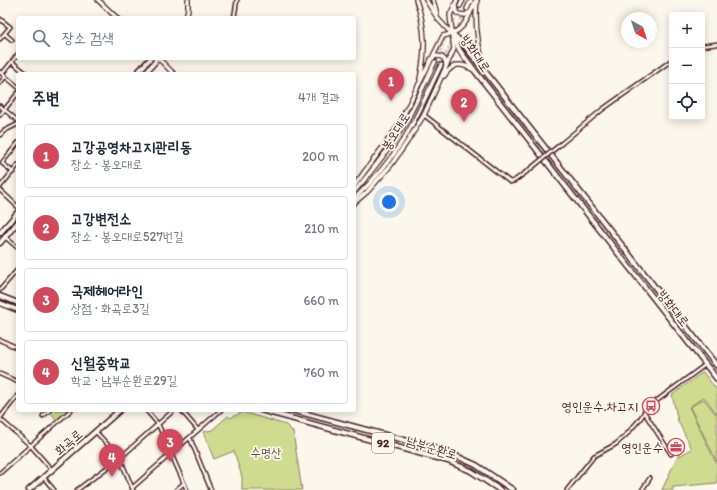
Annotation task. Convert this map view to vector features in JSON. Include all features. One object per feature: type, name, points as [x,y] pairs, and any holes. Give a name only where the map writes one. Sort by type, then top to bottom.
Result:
[{"type":"main road","name":"방화대로","points":[[452,34],[465,46],[717,366]]},
{"type":"main road","name":"방화대로","points":[[452,34],[460,51],[475,71],[717,379]]},
{"type":"main road","points":[[138,72],[149,60]]},
{"type":"main road","points":[[146,72],[156,60]]},
{"type":"main road","points":[[0,232],[16,214]]},
{"type":"main road","points":[[0,243],[16,224]]},
{"type":"main road","points":[[0,296],[16,302]]},
{"type":"main road","points":[[0,303],[16,309]]},
{"type":"main road","name":"화곡로","points":[[30,490],[118,412]]},
{"type":"main road","name":"남부순환로","points":[[268,412],[448,461],[471,471],[500,490]]},
{"type":"main road","name":"남부순환로","points":[[299,412],[445,451],[476,465],[513,490]]},
{"type":"street","points":[[98,0],[115,16]]},
{"type":"street","points":[[186,16],[188,0]]},
{"type":"street","points":[[234,16],[237,0]]},
{"type":"street","points":[[416,0],[420,11],[425,39],[423,63],[418,87]]},
{"type":"street","points":[[426,0],[438,18],[452,34]]},
{"type":"street","points":[[433,0],[438,18]]},
{"type":"street","points":[[460,6],[463,0]]},
{"type":"street","points":[[467,9],[471,0]]},
{"type":"street","points":[[356,182],[397,128],[442,36],[452,34],[466,23],[477,0]]},
{"type":"street","points":[[477,0],[475,22],[476,32],[486,74]]},
{"type":"street","points":[[456,1],[455,9],[458,14],[465,15],[471,11]]},
{"type":"street","points":[[356,201],[367,192],[391,165],[408,142],[424,115],[454,49],[450,15],[456,1]]},
{"type":"street","points":[[0,19],[10,27],[0,39]]},
{"type":"street","points":[[4,34],[12,40]]},
{"type":"street","points":[[705,46],[717,44]]},
{"type":"street","points":[[430,60],[436,56],[442,56],[446,63],[446,67]]},
{"type":"street","points":[[16,57],[1,73],[16,85]]},
{"type":"street","points":[[159,60],[172,72]]},
{"type":"street","points":[[12,62],[24,72]]},
{"type":"street","name":"봉오대로","points":[[356,190],[391,146],[403,128],[435,62]]},
{"type":"street","points":[[424,115],[510,182],[514,181],[529,170],[603,109],[669,62]]},
{"type":"street","name":"봉오대로","points":[[356,197],[391,157],[404,138],[441,65]]},
{"type":"street","points":[[440,80],[453,66],[461,65],[475,71]]},
{"type":"street","points":[[0,83],[5,77]]},
{"type":"street","points":[[0,115],[16,95]]},
{"type":"street","points":[[0,106],[16,119]]},
{"type":"street","points":[[0,135],[4,131],[16,125]]},
{"type":"street","points":[[13,172],[2,163],[16,146]]},
{"type":"street","points":[[0,187],[16,168]]},
{"type":"street","points":[[0,190],[16,204]]},
{"type":"street","points":[[5,237],[16,246]]},
{"type":"street","points":[[0,290],[16,271]]},
{"type":"street","points":[[0,340],[16,347]]},
{"type":"street","points":[[567,490],[594,456],[616,444],[626,435],[640,419],[647,408],[706,365]]},
{"type":"street","points":[[0,374],[16,381]]},
{"type":"street","points":[[16,398],[0,419],[31,446],[52,470]]},
{"type":"street","points":[[43,416],[48,412]]},
{"type":"street","points":[[0,473],[69,412]]},
{"type":"street","points":[[148,412],[158,424],[187,490]]},
{"type":"street","points":[[77,490],[120,458],[172,412]]},
{"type":"street","points":[[183,412],[198,430]]},
{"type":"street","points":[[96,432],[120,458],[133,489],[219,412]]},
{"type":"street","points":[[644,412],[672,454]]},
{"type":"street","points":[[190,438],[211,490]]},
{"type":"street","points":[[44,478],[54,490]]},
{"type":"street","points":[[642,490],[650,478]]},
{"type":"street","points":[[176,490],[184,483]]},
{"type":"green space","points":[[703,372],[717,390],[717,414],[704,397],[689,407],[717,465],[717,483],[673,487],[673,490],[662,490],[677,457],[692,449],[678,421],[672,395]]},
{"type":"green space","points":[[704,399],[717,416],[717,462],[690,407]]},
{"type":"green space","points":[[51,412],[67,412],[57,420]]},
{"type":"green space","name":"수명산","points":[[243,412],[286,425],[293,432],[302,490],[242,490],[242,477],[234,451],[214,459],[203,432],[212,430],[228,416],[230,418]]},
{"type":"tunnel","points":[[451,27],[460,6]]},
{"type":"tunnel","points":[[456,31],[467,9]]},
{"type":"tunnel","points":[[435,62],[447,34]]},
{"type":"tunnel","points":[[441,65],[453,39]]},
{"type":"place","name":"고강공영차고지관리동","points":[[391,101]]},
{"type":"place","name":"고강변전소","points":[[464,122]]},
{"type":"place","name":"영인운수.차고지","points":[[651,406]]},
{"type":"place","name":"영인운수","points":[[676,447]]},
{"type":"place","name":"국제헤어라인","points":[[170,462]]},
{"type":"place","name":"신월중학교","points":[[112,477]]}]
